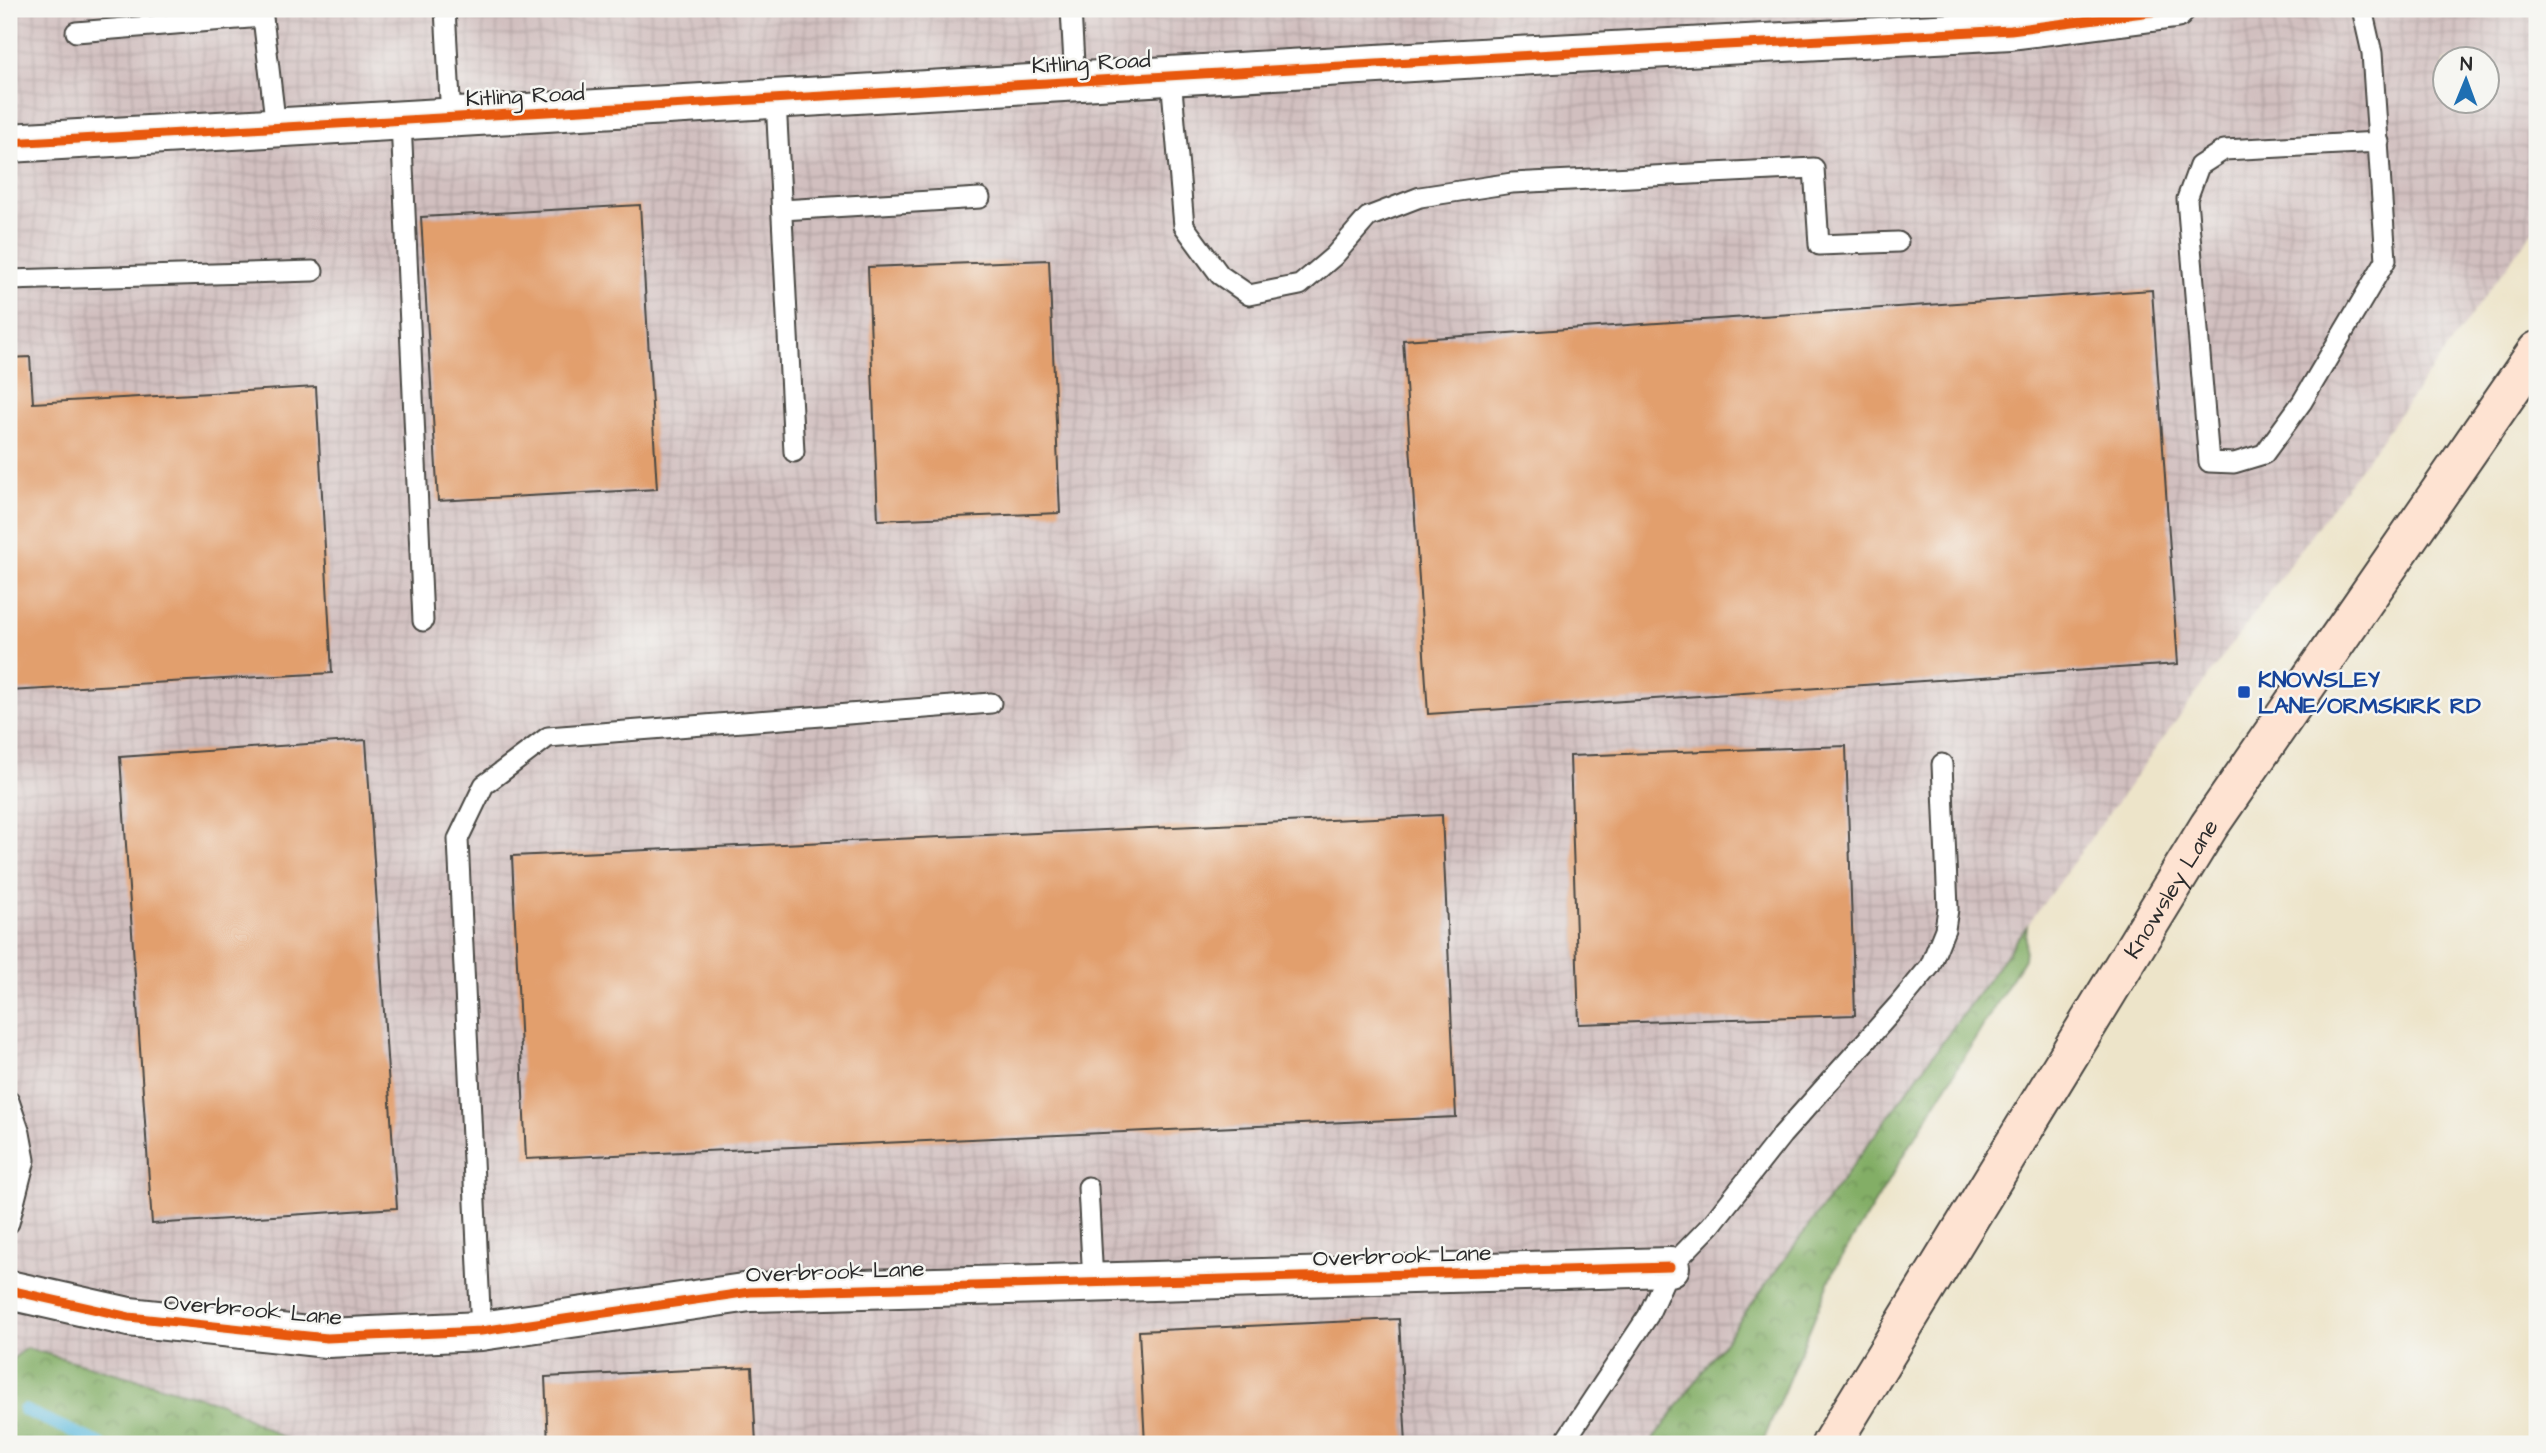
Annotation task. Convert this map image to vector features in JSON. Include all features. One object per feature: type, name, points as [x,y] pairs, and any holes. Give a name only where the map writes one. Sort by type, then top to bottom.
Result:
[{"type":"main road","name":"Knowsley Lane","points":[[1830,1444],[2209,826],[2537,351]]},
{"type":"street","name":"Kitling Road","points":[[9,143],[2011,30],[2168,9]]},
{"type":"street","name":"Overbrook Lane","points":[[9,1290],[129,1317],[327,1338],[481,1331],[750,1292],[1670,1267]]},
{"type":"lane","points":[[445,9],[451,118]]},
{"type":"lane","points":[[1071,9],[1075,82]]},
{"type":"lane","points":[[2362,9],[2372,53],[2379,142],[2386,260],[2302,402],[2264,454],[2234,463],[2209,462],[2187,199],[2199,166],[2224,150],[2379,142]]},
{"type":"lane","points":[[76,32],[262,13],[276,128]]},
{"type":"lane","points":[[1171,77],[1184,226],[1220,275],[1249,295],[1300,285],[1334,256],[1368,217],[1420,197],[1513,183],[1814,168],[1819,245],[1898,242]]},
{"type":"lane","points":[[776,100],[794,452]]},
{"type":"lane","points":[[401,121],[423,621]]},
{"type":"lane","points":[[782,210],[980,198]]},
{"type":"lane","points":[[9,280],[313,271]]},
{"type":"lane","points":[[481,1331],[458,839],[484,785],[548,737],[991,703]]},
{"type":"lane","points":[[1563,1444],[1648,1316],[1670,1267],[1711,1225],[1782,1135],[1930,966],[1945,929],[1948,909],[1942,764]]},
{"type":"lane","points":[[9,1101],[20,1133],[25,1160],[9,1223]]},
{"type":"lane","points":[[1088,1187],[1093,1282]]},
{"type":"shaded area","points":[[9,9],[2537,9],[2537,225],[1650,1444],[294,1444],[221,1403],[26,1348],[9,1362]]},
{"type":"green space","points":[[2027,926],[2024,959],[1834,1270],[1762,1444],[1650,1444]]},
{"type":"green space","points":[[26,1348],[221,1403],[294,1444],[9,1444],[9,1362]]},
{"type":"building","points":[[640,205],[657,489],[438,501],[421,217]]},
{"type":"building","points":[[1049,260],[1060,513],[878,520],[868,267]]},
{"type":"building","points":[[2152,290],[2178,664],[1428,714],[1403,340]]},
{"type":"building","points":[[30,357],[33,403],[316,387],[332,673],[9,691],[9,358]]},
{"type":"building","points":[[366,740],[397,1208],[152,1224],[120,757]]},
{"type":"building","points":[[1846,746],[1855,1015],[1579,1024],[1570,756]]},
{"type":"building","points":[[1442,815],[1456,1117],[526,1159],[512,856]]},
{"type":"building","points":[[1399,1319],[1406,1444],[1145,1444],[1139,1331]]},
{"type":"building","points":[[752,1367],[756,1444],[548,1444],[545,1377]]},
{"type":"waterway","points":[[24,1410],[101,1444]]},
{"type":"cycle path","points":[[9,143],[2011,30],[2175,9]]},
{"type":"cycle path","points":[[9,1290],[129,1317],[327,1338],[481,1331],[750,1292],[1670,1267]]},
{"type":"place","name":"KNOWSLEY LANE/ORMSKIRK RD","points":[[2244,692]]}]
